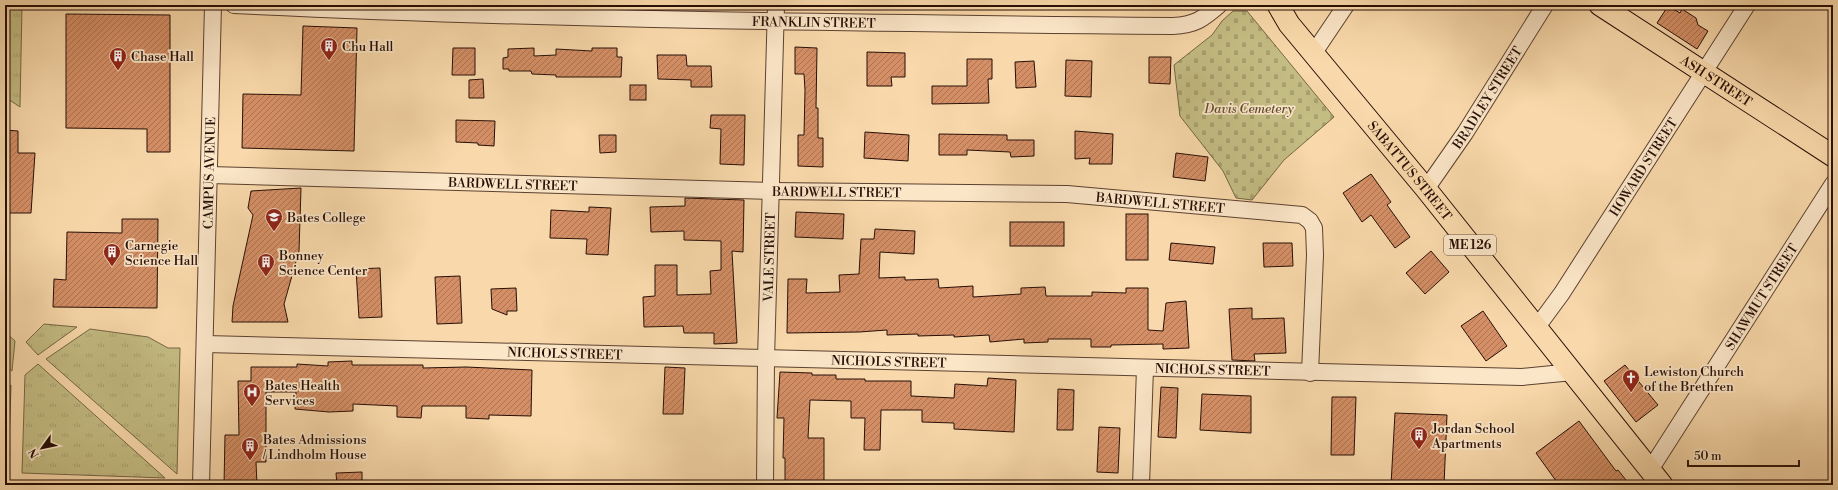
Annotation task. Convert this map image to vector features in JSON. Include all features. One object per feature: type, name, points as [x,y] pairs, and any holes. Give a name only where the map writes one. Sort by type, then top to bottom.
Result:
[{"type":"main road","name":"SABATTUS STREET","points":[[1278,5],[1289,24],[1313,54],[1426,189],[1656,477]]},
{"type":"main road","name":"ASH STREET","points":[[1600,5],[1833,156]]},
{"type":"street","name":"CAMPUS AVENUE","points":[[201,485],[213,5]]},
{"type":"street","name":"FRANKLIN STREET","points":[[234,5],[322,9],[776,22],[1173,26],[1188,25],[1203,20],[1220,5]]},
{"type":"street","name":"VALE STREET","points":[[765,485],[766,359],[776,5]]},
{"type":"street","points":[[1313,54],[1346,5]]},
{"type":"street","name":"BRADLEY STREET","points":[[1426,189],[1465,133],[1545,5]]},
{"type":"street","name":"HOWARD STREET","points":[[1537,327],[1562,293],[1747,5]]},
{"type":"street","name":"BARDWELL STREET","points":[[209,175],[770,191],[1068,194],[1302,215],[1310,221],[1314,228],[1315,255],[1310,372]]},
{"type":"street","name":"SHAWMUT STREET","points":[[1656,477],[1833,184]]},
{"type":"street","name":"NICHOLS STREET","points":[[205,344],[1522,377],[1573,372]]},
{"type":"street","points":[[1141,485],[1145,368]]},
{"type":"green space","points":[[5,5],[22,5],[20,107],[5,97]]},
{"type":"green space","name":"Davis Cemetery","points":[[1233,11],[1247,11],[1334,117],[1284,160],[1252,200],[1236,198],[1223,171],[1180,116],[1174,65],[1212,35],[1222,21]]},
{"type":"green space","points":[[44,324],[77,327],[38,355],[26,342]]},
{"type":"green space","points":[[90,329],[148,337],[168,348],[180,348],[177,474],[46,359]]},
{"type":"green space","points":[[5,332],[15,341],[12,371],[5,365]]},
{"type":"green space","points":[[38,364],[165,478],[22,473],[25,375]]},
{"type":"green space","points":[[11,385],[8,476],[5,476],[5,389]]},
{"type":"building","points":[[1668,6],[1680,13],[1682,9],[1696,18],[1698,25],[1708,31],[1697,49],[1657,23]]},
{"type":"building","name":"Chase Hall","points":[[66,14],[170,15],[170,152],[147,152],[147,129],[66,128]]},
{"type":"building","name":"Chu Hall","points":[[303,26],[357,28],[354,151],[242,148],[243,94],[301,95]]},
{"type":"building","points":[[795,47],[817,48],[816,108],[818,108],[818,138],[823,138],[823,167],[798,166],[798,135],[804,135],[805,90],[804,74],[795,74]]},
{"type":"building","points":[[453,48],[475,48],[475,75],[452,75]]},
{"type":"building","points":[[534,48],[534,56],[556,55],[556,49],[592,51],[592,48],[617,48],[617,57],[622,57],[621,77],[556,77],[556,75],[532,74],[531,71],[509,71],[509,69],[503,69],[503,58],[508,57],[508,49]]},
{"type":"building","points":[[867,52],[905,53],[905,77],[891,77],[892,86],[867,86]]},
{"type":"building","points":[[657,55],[686,55],[687,66],[711,66],[712,87],[691,87],[691,80],[658,79]]},
{"type":"building","points":[[1149,57],[1171,57],[1170,84],[1149,83]]},
{"type":"building","points":[[967,59],[992,59],[992,79],[988,79],[989,103],[932,104],[932,86],[967,86]]},
{"type":"building","points":[[1066,60],[1092,61],[1091,97],[1065,96]]},
{"type":"building","points":[[1034,61],[1036,87],[1016,88],[1015,62]]},
{"type":"building","points":[[483,79],[484,98],[469,98],[469,80]]},
{"type":"building","points":[[630,85],[646,85],[646,100],[630,100]]},
{"type":"building","points":[[711,115],[745,115],[744,165],[720,164],[721,129],[710,128]]},
{"type":"building","points":[[456,120],[495,121],[494,146],[478,145],[478,143],[456,142]]},
{"type":"building","points":[[5,130],[18,131],[18,153],[35,153],[31,213],[5,213]]},
{"type":"building","points":[[1075,131],[1113,134],[1112,164],[1089,164],[1090,158],[1075,159]]},
{"type":"building","points":[[865,132],[909,135],[908,161],[864,158]]},
{"type":"building","points":[[939,134],[1007,135],[1007,140],[1034,140],[1034,156],[1011,157],[1010,152],[967,150],[967,155],[939,155]]},
{"type":"building","points":[[599,135],[616,135],[616,152],[600,153]]},
{"type":"building","points":[[1176,153],[1208,157],[1205,181],[1173,177]]},
{"type":"building","points":[[1371,174],[1391,202],[1387,205],[1410,237],[1395,248],[1371,215],[1362,222],[1343,193]]},
{"type":"building","name":"Bonney Science Center","points":[[301,188],[299,251],[284,304],[288,322],[232,322],[233,306],[253,215],[248,208],[251,191]]},
{"type":"building","points":[[685,198],[744,200],[743,252],[732,251],[737,343],[714,344],[714,333],[684,333],[683,326],[644,327],[643,297],[655,296],[655,265],[677,265],[677,295],[711,294],[710,271],[721,270],[721,241],[684,240],[684,231],[651,232],[650,207],[685,206]]},
{"type":"building","points":[[589,207],[611,208],[608,255],[586,254],[587,239],[550,238],[551,210],[589,212]]},
{"type":"building","points":[[796,212],[844,214],[843,239],[795,237]]},
{"type":"building","points":[[1126,214],[1148,214],[1148,260],[1126,260]]},
{"type":"building","name":"Carnegie Science Hall","points":[[122,219],[158,219],[157,308],[53,307],[54,279],[66,280],[67,232],[122,233]]},
{"type":"building","points":[[1010,222],[1064,222],[1064,246],[1010,246]]},
{"type":"building","points":[[875,229],[915,231],[914,254],[880,252],[879,278],[905,277],[905,280],[938,279],[939,288],[973,286],[973,297],[1021,294],[1021,288],[1045,287],[1046,296],[1092,296],[1092,292],[1126,293],[1126,288],[1148,288],[1148,330],[1163,331],[1166,303],[1186,301],[1189,348],[1163,349],[1163,344],[1091,347],[1091,339],[1048,339],[1048,342],[1024,343],[1024,339],[990,342],[989,335],[954,337],[954,335],[887,335],[887,330],[787,333],[788,279],[807,279],[806,293],[840,292],[839,275],[859,274],[861,239],[874,239]]},
{"type":"building","points":[[1171,243],[1215,247],[1213,264],[1169,260]]},
{"type":"building","points":[[1263,243],[1292,243],[1293,266],[1264,267]]},
{"type":"building","points":[[1431,251],[1449,272],[1425,294],[1406,273]]},
{"type":"building","points":[[380,268],[382,317],[359,318],[356,269]]},
{"type":"building","points":[[460,276],[462,323],[437,324],[435,277]]},
{"type":"building","points":[[516,288],[517,311],[507,311],[507,315],[492,309],[491,289]]},
{"type":"building","points":[[1252,308],[1252,319],[1284,318],[1286,353],[1254,354],[1255,361],[1232,360],[1229,309]]},
{"type":"building","points":[[1483,311],[1507,346],[1486,361],[1461,326]]},
{"type":"building","points":[[352,361],[352,365],[423,365],[423,368],[466,367],[532,370],[531,416],[489,415],[489,419],[466,418],[466,406],[422,406],[421,418],[397,417],[397,406],[353,404],[353,411],[329,412],[295,409],[296,392],[266,392],[266,462],[256,462],[257,485],[224,485],[225,435],[239,435],[238,381],[251,381],[251,367],[297,367],[297,364],[328,366],[328,362]]},
{"type":"building","name":"Lewiston Church of the Brethren","points":[[1625,365],[1658,405],[1636,422],[1604,381]]},
{"type":"building","points":[[665,367],[685,368],[683,414],[663,414]]},
{"type":"building","points":[[780,372],[812,373],[812,375],[836,375],[836,379],[865,379],[865,381],[911,381],[911,396],[954,398],[955,384],[987,386],[988,378],[1016,380],[1014,432],[954,429],[954,423],[922,422],[922,410],[881,410],[880,450],[864,450],[865,418],[851,418],[851,401],[810,400],[808,438],[824,438],[824,482],[810,482],[802,483],[802,485],[791,485],[791,481],[785,481],[785,458],[783,458],[784,418],[777,418]]},
{"type":"building","points":[[1161,387],[1178,388],[1176,438],[1158,437]]},
{"type":"building","points":[[1058,389],[1074,390],[1073,430],[1057,430]]},
{"type":"building","points":[[1202,394],[1251,396],[1251,433],[1200,430]]},
{"type":"building","points":[[1332,397],[1356,397],[1354,455],[1331,455]]},
{"type":"building","name":"Jordan School Apartments","points":[[1395,413],[1447,415],[1444,485],[1391,485]]},
{"type":"building","points":[[1579,421],[1616,471],[1618,470],[1630,485],[1559,485],[1536,453]]},
{"type":"building","points":[[1099,427],[1120,428],[1118,473],[1097,472]]},
{"type":"building","points":[[362,472],[362,485],[337,485],[336,473]]},
{"type":"place","name":"Chu Hall","points":[[329,61]]},
{"type":"place","name":"Chase Hall","points":[[118,71]]},
{"type":"place","name":"Bates College","points":[[274,232]]},
{"type":"place","name":"Carnegie Science Hall","points":[[112,267]]},
{"type":"place","name":"Bonney Science Center","points":[[266,277]]},
{"type":"place","name":"Lewiston Church of the Brethren","points":[[1631,393]]},
{"type":"place","name":"Bates Health Services","points":[[252,407]]},
{"type":"place","name":"Jordan School Apartments","points":[[1419,450]]},
{"type":"place","name":"Bates Admissions / Lindholm House","points":[[250,461]]}]
